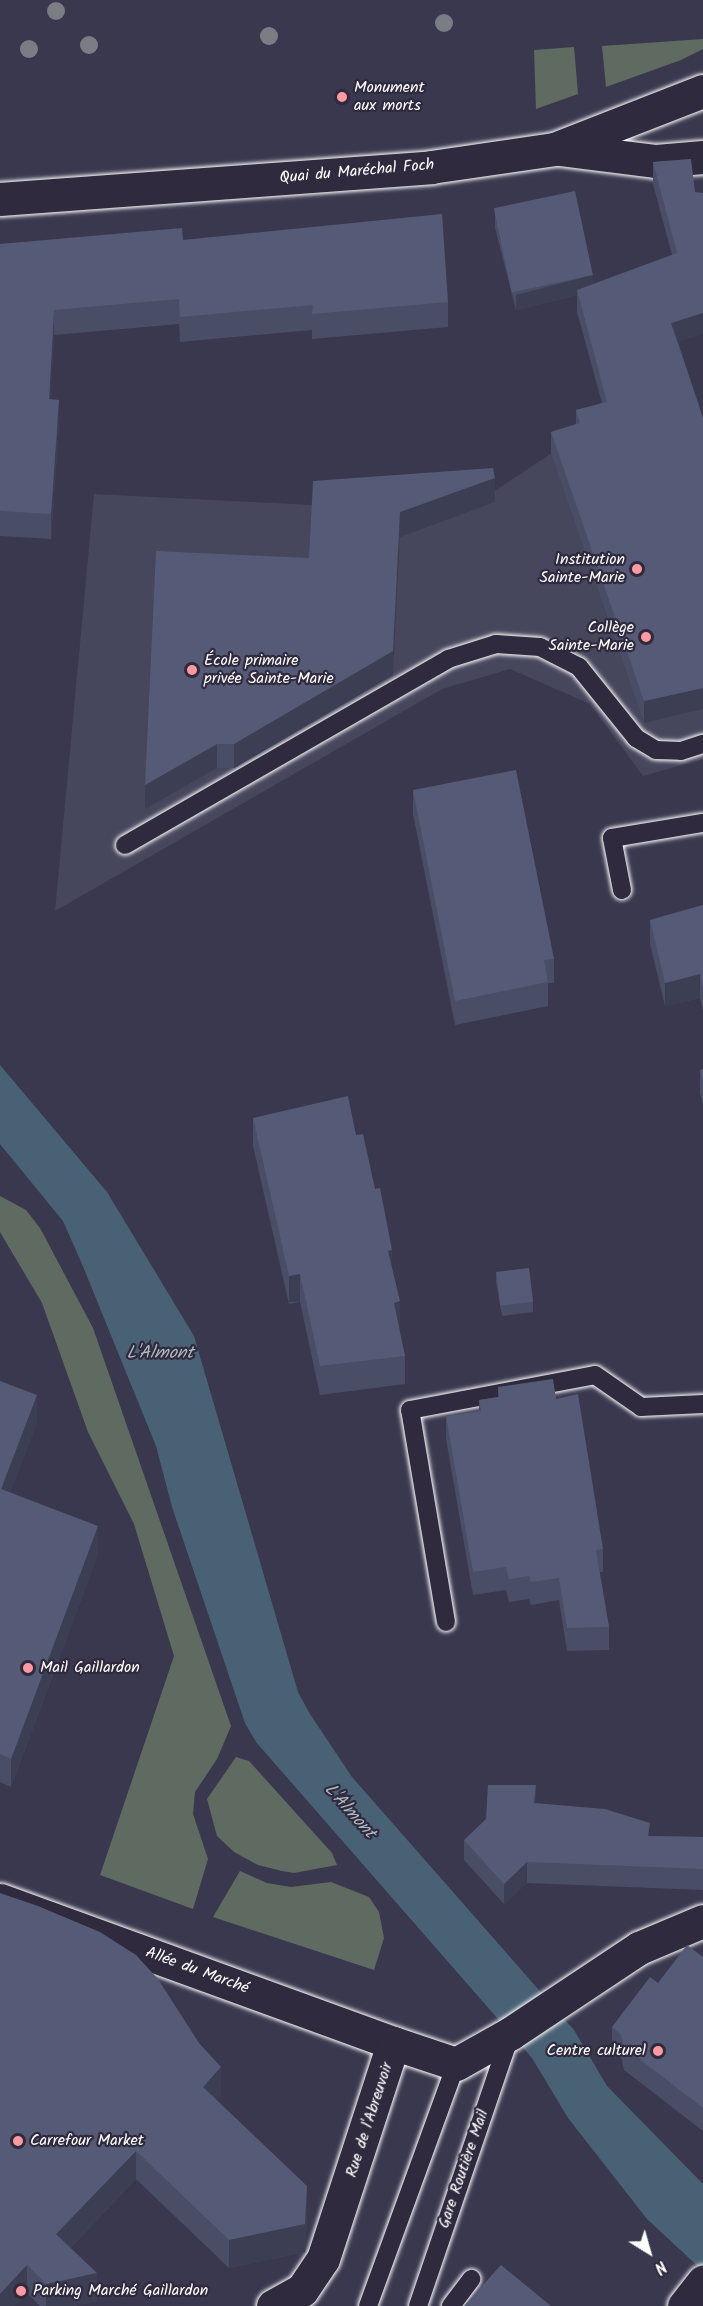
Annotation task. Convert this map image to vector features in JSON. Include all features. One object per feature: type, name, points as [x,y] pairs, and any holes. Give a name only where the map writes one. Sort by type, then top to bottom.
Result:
[{"type":"street","name":"Quai du Maréchal Foch","points":[[0,199],[431,167],[554,149],[703,91]]},
{"type":"street","points":[[554,149],[656,160],[703,157]]},
{"type":"street","name":"Allée du Marché","points":[[0,1900],[393,2043]]},
{"type":"street","points":[[456,2064],[511,2033],[639,1948],[703,1921]]},
{"type":"street","name":"Rue de l'Abreuvoir","points":[[273,2306],[302,2290],[323,2259],[393,2043],[456,2064]]},
{"type":"lane","points":[[125,846],[448,659],[496,644],[540,647],[579,667],[636,738],[656,750],[681,751],[703,744]]},
{"type":"lane","points":[[622,890],[612,838],[703,823]]},
{"type":"lane","points":[[446,1622],[410,1410],[595,1375],[641,1407],[703,1404]]},
{"type":"lane","name":"Gare Routière Mail","points":[[418,2306],[511,2033]]},
{"type":"lane","points":[[368,2306],[456,2064]]},
{"type":"lane","points":[[451,2306],[471,2279]]},
{"type":"shaded area","name":"Institution Sainte-Marie","points":[[703,439],[703,759],[643,776],[590,704],[510,669],[442,689],[55,911],[94,494],[313,505],[493,492],[552,453]]},
{"type":"green space","points":[[703,39],[703,49],[681,60],[606,87],[602,46]]},
{"type":"green space","points":[[574,47],[578,94],[536,109],[534,50]]},
{"type":"green space","points":[[0,1196],[26,1210],[40,1228],[93,1328],[231,1726],[217,1759],[195,1792],[193,1814],[208,1859],[193,1909],[100,1875],[174,1656],[134,1524],[88,1432],[42,1303],[0,1232]]},
{"type":"green space","points":[[236,1757],[249,1761],[332,1853],[337,1865],[294,1873],[282,1871],[258,1865],[234,1852],[217,1836],[207,1799]]},
{"type":"green space","points":[[240,1871],[267,1883],[291,1887],[331,1882],[369,1897],[379,1912],[384,1938],[374,1970],[213,1917]]},
{"type":"water","name":"L'Almont","points":[[0,1065],[107,1192],[194,1336],[298,1692],[310,1714],[352,1777],[574,2030],[607,2086],[703,2184],[703,2271],[647,2219],[568,2118],[532,2058],[256,1742],[245,1723],[172,1507],[156,1446],[82,1264],[63,1221],[0,1144]]},
{"type":"building","points":[[691,159],[695,192],[703,193],[703,313],[671,323],[703,418],[703,688],[644,701],[551,432],[580,423],[576,410],[607,402],[577,290],[677,253],[653,162]]},
{"type":"building","points":[[575,191],[593,275],[512,292],[494,208]]},
{"type":"building","points":[[442,214],[448,302],[312,314],[313,305],[180,317],[179,299],[54,310],[49,399],[59,400],[51,514],[0,511],[0,244],[182,228],[183,240]]},
{"type":"building","points":[[493,468],[495,478],[400,512],[393,651],[234,744],[217,744],[145,785],[156,551],[309,558],[313,481]]},
{"type":"building","points":[[516,770],[554,959],[544,960],[548,982],[455,1001],[413,790]]},
{"type":"building","points":[[703,905],[703,987],[700,974],[665,983],[650,920]]},
{"type":"building","points":[[348,1096],[356,1135],[363,1134],[375,1189],[380,1188],[392,1250],[388,1251],[400,1301],[394,1303],[405,1356],[320,1366],[300,1274],[289,1276],[253,1118]]},
{"type":"building","points":[[529,1268],[533,1302],[500,1306],[496,1272]]},
{"type":"building","points":[[553,1379],[556,1399],[578,1394],[603,1549],[596,1550],[609,1627],[567,1628],[559,1578],[531,1582],[529,1576],[509,1579],[506,1567],[473,1572],[446,1416],[481,1411],[479,1400],[499,1397],[498,1387]]},
{"type":"building","name":"Mail Gaillardon","points":[[0,1381],[37,1395],[1,1489],[98,1526],[11,1759],[0,1754]]},
{"type":"building","points":[[488,1785],[536,1785],[534,1803],[605,1809],[650,1823],[648,1836],[703,1837],[703,1869],[527,1862],[504,1884],[464,1840],[486,1819]]},
{"type":"building","points":[[0,1893],[100,1932],[136,1955],[158,1979],[199,2043],[221,2067],[203,2087],[307,2186],[305,2224],[229,2240],[136,2151],[56,2234],[97,2273],[46,2284],[27,2265],[0,2294]]},
{"type":"building","name":"Centre culturel","points":[[687,1945],[703,1957],[703,2108],[624,2047],[621,2035],[612,2027],[650,1977],[658,1983]]},
{"type":"building","points":[[501,2265],[551,2306],[464,2306]]},
{"type":"place","name":"Monument aux morts","points":[[342,97]]},
{"type":"place","name":"Institution Sainte-Marie","points":[[637,569]]},
{"type":"place","name":"Collège Sainte-Marie","points":[[646,637]]},
{"type":"place","name":"École primaire privée Sainte-Marie","points":[[192,670]]},
{"type":"place","name":"Mail Gaillardon","points":[[28,1668]]},
{"type":"place","name":"Centre culturel","points":[[658,2051]]},
{"type":"place","name":"Carrefour Market","points":[[18,2141]]},
{"type":"place","name":"Parking Marché Gaillardon","points":[[21,2291]]}]
